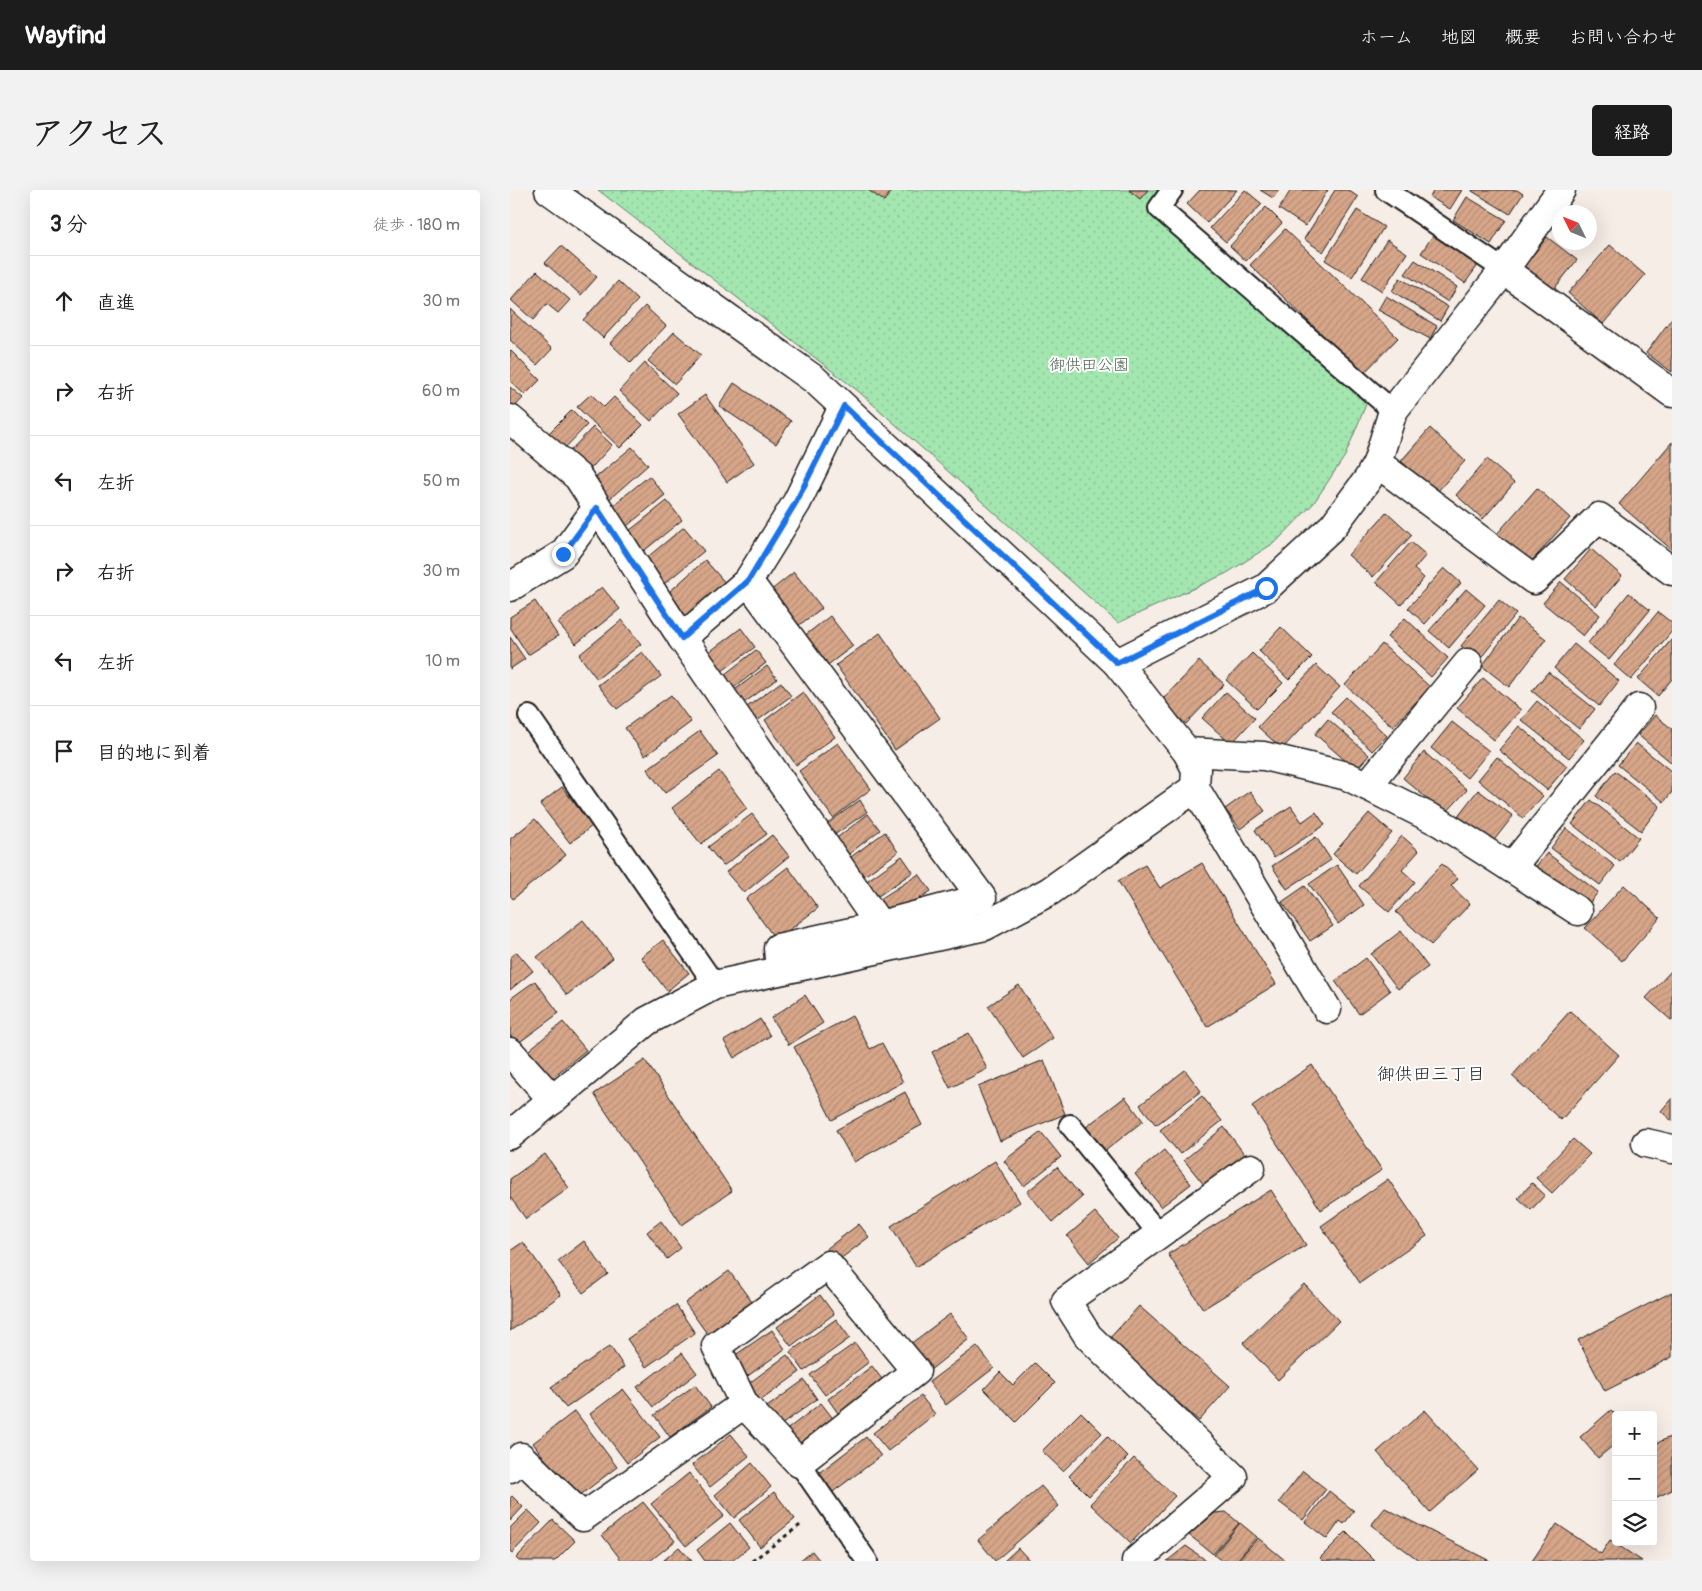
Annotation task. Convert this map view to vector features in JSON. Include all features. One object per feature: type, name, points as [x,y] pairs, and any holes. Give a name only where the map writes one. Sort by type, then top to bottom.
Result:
[{"type":"street","points":[[549,190],[807,375],[844,406],[1117,663],[1187,752],[1196,769],[1195,788],[1327,1009]]},
{"type":"street","points":[[1117,663],[1266,588],[1333,526],[1368,480],[1377,463],[1393,411],[1504,270],[1561,190]]},
{"type":"street","points":[[1504,270],[1672,393]]},
{"type":"street","points":[[682,638],[748,581],[796,502],[844,406]]},
{"type":"street","points":[[510,418],[578,477],[682,638],[879,924]]},
{"type":"street","points":[[1377,463],[1534,580],[1599,517],[1672,572]]},
{"type":"street","points":[[510,587],[563,554],[597,508]]},
{"type":"street","points":[[748,581],[982,898],[778,948],[780,970]]},
{"type":"street","points":[[1367,786],[1468,663]]},
{"type":"street","points":[[1511,868],[1639,708]]},
{"type":"street","points":[[1187,752],[1264,756],[1347,776],[1441,823],[1578,911]]},
{"type":"street","points":[[510,1135],[647,1021],[715,985],[985,926],[1050,891],[1195,788]]},
{"type":"street","points":[[510,1052],[552,1100]]},
{"type":"street","points":[[1136,1561],[1233,1477],[1088,1336],[1066,1301],[1251,1168]]},
{"type":"street","points":[[828,1264],[916,1371],[799,1463],[744,1404],[716,1346],[828,1264]]},
{"type":"street","points":[[510,1468],[521,1457],[583,1517],[744,1404]]},
{"type":"lane","points":[[1172,190],[1159,208],[1393,411]]},
{"type":"lane","points":[[1386,190],[1504,270]]},
{"type":"lane","points":[[529,716],[715,985]]},
{"type":"lane","points":[[1070,1125],[1159,1234]]},
{"type":"lane","points":[[799,1463],[867,1561]]},
{"type":"path","points":[[752,1561],[828,1504]]},
{"type":"green space","name":"御供田公園","points":[[598,190],[1157,190],[1371,392],[1345,456],[1313,504],[1277,541],[1227,573],[1118,623],[858,391]]},
{"type":"building","points":[[868,190],[892,190],[884,201]]},
{"type":"building","points":[[1129,190],[1148,190],[1140,199]]},
{"type":"building","points":[[1200,190],[1237,190],[1207,223],[1187,204]]},
{"type":"building","points":[[1245,190],[1262,204],[1226,242],[1210,228]]},
{"type":"building","points":[[1260,190],[1279,190],[1273,198]]},
{"type":"building","points":[[1291,190],[1328,190],[1305,226],[1279,209]]},
{"type":"building","points":[[1335,190],[1348,190],[1358,197],[1323,252],[1304,239]]},
{"type":"building","points":[[1434,190],[1462,190],[1450,209],[1430,197]]},
{"type":"building","points":[[1472,190],[1517,190],[1523,194],[1510,214]]},
{"type":"building","points":[[1467,197],[1506,220],[1491,244],[1453,220]]},
{"type":"building","points":[[1266,207],[1282,223],[1246,261],[1230,246]]},
{"type":"building","points":[[1357,210],[1384,227],[1352,277],[1325,260]]},
{"type":"building","points":[[1285,229],[1398,338],[1363,374],[1250,265]]},
{"type":"building","points":[[1434,234],[1479,264],[1465,283],[1421,253]]},
{"type":"building","points":[[1547,237],[1552,241],[1552,250],[1564,250],[1577,260],[1551,293],[1522,269]]},
{"type":"building","points":[[1387,240],[1407,253],[1382,291],[1362,278]]},
{"type":"building","points":[[1610,245],[1645,275],[1603,324],[1568,293]]},
{"type":"building","points":[[561,246],[597,277],[581,295],[545,263]]},
{"type":"building","points":[[1415,260],[1457,287],[1448,302],[1405,274]]},
{"type":"building","points":[[537,271],[570,300],[558,313],[547,304],[533,320],[511,300]]},
{"type":"building","points":[[1400,278],[1448,307],[1440,321],[1392,291]]},
{"type":"building","points":[[618,281],[638,300],[603,338],[583,320]]},
{"type":"building","points":[[1386,296],[1437,326],[1430,339],[1378,310]]},
{"type":"building","points":[[645,306],[666,326],[631,363],[610,343]]},
{"type":"building","points":[[510,309],[552,349],[537,365],[510,340]]},
{"type":"building","points":[[1672,318],[1672,372],[1646,353]]},
{"type":"building","points":[[674,332],[701,355],[675,384],[648,361]]},
{"type":"building","points":[[510,350],[540,380],[525,395],[510,381]]},
{"type":"building","points":[[645,363],[677,393],[651,421],[619,391]]},
{"type":"building","points":[[734,383],[791,421],[776,444],[719,406]]},
{"type":"building","points":[[510,387],[523,398],[510,412]]},
{"type":"building","points":[[591,394],[604,407],[614,397],[643,425],[620,448],[577,407]]},
{"type":"building","points":[[705,395],[754,463],[727,482],[678,414]]},
{"type":"building","points":[[572,410],[587,425],[560,453],[544,438]]},
{"type":"building","points":[[593,427],[612,445],[585,475],[565,456]]},
{"type":"building","points":[[1430,428],[1465,461],[1436,493],[1401,461]]},
{"type":"building","points":[[1672,442],[1672,550],[1619,504]]},
{"type":"building","points":[[632,447],[648,465],[606,502],[589,483]]},
{"type":"building","points":[[1487,459],[1514,483],[1483,519],[1456,495]]},
{"type":"building","points":[[649,476],[665,495],[622,530],[606,511]]},
{"type":"building","points":[[1537,488],[1570,518],[1529,564],[1496,535]]},
{"type":"building","points":[[667,501],[682,520],[640,554],[624,535]]},
{"type":"building","points":[[1387,512],[1412,535],[1373,577],[1348,555]]},
{"type":"building","points":[[684,527],[704,551],[664,584],[644,560]]},
{"type":"building","points":[[1411,542],[1426,555],[1414,569],[1424,578],[1401,605],[1376,582]]},
{"type":"building","points":[[1591,549],[1622,576],[1596,606],[1565,579]]},
{"type":"building","points":[[705,560],[728,586],[689,619],[667,594]]},
{"type":"building","points":[[1444,568],[1461,583],[1425,624],[1408,608]]},
{"type":"building","points":[[794,572],[822,608],[791,631],[764,596]]},
{"type":"building","points":[[1561,582],[1600,615],[1583,636],[1543,603]]},
{"type":"building","points":[[602,587],[620,609],[576,644],[558,623]]},
{"type":"building","points":[[1466,589],[1485,605],[1449,648],[1429,631]]},
{"type":"building","points":[[1629,593],[1650,610],[1609,660],[1588,643]]},
{"type":"building","points":[[1499,600],[1516,614],[1479,660],[1461,646]]},
{"type":"building","points":[[535,601],[558,636],[528,655],[510,627],[510,617]]},
{"type":"building","points":[[1658,612],[1672,623],[1672,631],[1631,680],[1614,665]]},
{"type":"building","points":[[830,616],[853,646],[821,670],[799,640]]},
{"type":"building","points":[[1405,618],[1448,658],[1431,677],[1387,637]]},
{"type":"building","points":[[1518,618],[1546,639],[1509,687],[1482,666]]},
{"type":"building","points":[[622,620],[641,644],[597,679],[579,655]]},
{"type":"building","points":[[1281,627],[1312,657],[1289,680],[1259,651]]},
{"type":"building","points":[[741,628],[755,647],[718,674],[704,656]]},
{"type":"building","points":[[880,633],[940,718],[895,750],[836,665]]},
{"type":"building","points":[[510,637],[525,659],[510,669]]},
{"type":"building","points":[[1672,639],[1672,679],[1658,696],[1638,679]]},
{"type":"building","points":[[1382,644],[1430,687],[1393,727],[1345,685]]},
{"type":"building","points":[[1574,644],[1619,681],[1599,706],[1554,668]]},
{"type":"building","points":[[756,650],[766,663],[730,691],[720,678]]},
{"type":"building","points":[[642,652],[661,676],[617,709],[598,685]]},
{"type":"building","points":[[1252,653],[1283,683],[1257,709],[1226,680]]},
{"type":"building","points":[[1199,661],[1224,684],[1186,724],[1161,701]]},
{"type":"building","points":[[1316,665],[1340,687],[1282,749],[1258,727]]},
{"type":"building","points":[[767,666],[777,679],[741,705],[732,692]]},
{"type":"building","points":[[1548,672],[1595,709],[1579,729],[1532,691]]},
{"type":"building","points":[[1483,678],[1521,710],[1494,740],[1457,708]]},
{"type":"building","points":[[781,682],[791,696],[753,724],[743,710]]},
{"type":"building","points":[[803,692],[835,737],[796,765],[765,720]]},
{"type":"building","points":[[1226,692],[1255,718],[1231,744],[1202,718]]},
{"type":"building","points":[[671,695],[691,722],[645,756],[625,728]]},
{"type":"building","points":[[1346,697],[1387,736],[1372,751],[1331,712]]},
{"type":"building","points":[[1537,701],[1584,740],[1569,758],[1521,720]]},
{"type":"building","points":[[1655,715],[1672,729],[1672,763],[1638,735]]},
{"type":"building","points":[[1328,719],[1369,755],[1356,770],[1315,734]]},
{"type":"building","points":[[1452,722],[1489,751],[1467,778],[1431,748]]},
{"type":"building","points":[[1519,726],[1567,766],[1547,790],[1499,750]]},
{"type":"building","points":[[700,731],[718,756],[665,793],[647,769]]},
{"type":"building","points":[[838,743],[871,789],[833,818],[799,771]]},
{"type":"building","points":[[1636,743],[1672,772],[1672,792],[1664,802],[1618,765]]},
{"type":"building","points":[[1424,752],[1467,790],[1445,814],[1403,778]]},
{"type":"building","points":[[1497,757],[1543,796],[1523,818],[1478,780]]},
{"type":"building","points":[[719,771],[747,808],[701,844],[672,808]]},
{"type":"building","points":[[1615,771],[1660,806],[1641,831],[1596,796]]},
{"type":"building","points":[[562,787],[592,826],[570,843],[540,804]]},
{"type":"building","points":[[1478,790],[1513,816],[1491,844],[1457,817]]},
{"type":"building","points":[[1250,791],[1265,811],[1240,829],[1225,809]]},
{"type":"building","points":[[860,800],[867,812],[827,840],[820,829]]},
{"type":"building","points":[[1591,800],[1639,838],[1620,862],[1572,824]]},
{"type":"building","points":[[1291,806],[1302,822],[1316,812],[1325,825],[1274,858],[1255,830]]},
{"type":"building","points":[[1369,813],[1392,833],[1356,874],[1333,854]]},
{"type":"building","points":[[752,814],[767,834],[723,866],[708,847]]},
{"type":"building","points":[[868,814],[880,830],[841,860],[829,844]]},
{"type":"building","points":[[535,819],[566,855],[513,899],[510,895],[510,839]]},
{"type":"building","points":[[1566,828],[1615,866],[1600,885],[1551,848]]},
{"type":"building","points":[[885,832],[898,852],[857,881],[844,862]]},
{"type":"building","points":[[772,835],[789,856],[744,893],[726,872]]},
{"type":"building","points":[[1402,836],[1419,851],[1402,870],[1415,882],[1389,912],[1359,886]]},
{"type":"building","points":[[1316,837],[1331,860],[1287,889],[1272,866]]},
{"type":"building","points":[[1547,853],[1598,892],[1585,909],[1533,870]]},
{"type":"building","points":[[902,856],[913,872],[871,901],[861,885]]},
{"type":"building","points":[[1202,863],[1276,984],[1207,1027],[1118,881],[1145,865],[1160,888]]},
{"type":"building","points":[[1442,864],[1458,879],[1451,886],[1470,904],[1431,945],[1396,912]]},
{"type":"building","points":[[1337,865],[1364,905],[1338,924],[1309,884]]},
{"type":"building","points":[[788,867],[818,908],[776,940],[746,899]]},
{"type":"building","points":[[919,874],[931,891],[885,921],[874,903]]},
{"type":"building","points":[[1624,885],[1660,918],[1622,961],[1585,928]]},
{"type":"building","points":[[1305,886],[1333,926],[1310,941],[1282,902]]},
{"type":"building","points":[[583,920],[613,958],[567,995],[537,957]]},
{"type":"building","points":[[1401,931],[1428,967],[1398,989],[1371,954]]},
{"type":"building","points":[[663,940],[689,973],[667,991],[641,957]]},
{"type":"building","points":[[517,952],[533,971],[510,990],[510,958]]},
{"type":"building","points":[[1366,958],[1390,991],[1359,1014],[1335,981]]},
{"type":"building","points":[[1672,970],[1672,1021],[1646,998]]},
{"type":"building","points":[[535,981],[559,1013],[517,1044],[510,1035],[510,999]]},
{"type":"building","points":[[1019,985],[1053,1038],[1023,1058],[988,1006]]},
{"type":"building","points":[[805,995],[823,1023],[789,1045],[771,1018]]},
{"type":"building","points":[[1570,1011],[1619,1055],[1561,1120],[1512,1076]]},
{"type":"building","points":[[852,1016],[870,1049],[882,1043],[903,1082],[832,1120],[794,1047]]},
{"type":"building","points":[[760,1019],[770,1036],[734,1058],[724,1041]]},
{"type":"building","points":[[563,1022],[586,1050],[547,1082],[524,1054]]},
{"type":"building","points":[[969,1033],[987,1069],[950,1088],[932,1052]]},
{"type":"building","points":[[645,1060],[732,1191],[682,1225],[594,1094]]},
{"type":"building","points":[[1044,1060],[1065,1114],[1000,1141],[978,1087]]},
{"type":"building","points":[[1312,1065],[1382,1170],[1321,1210],[1252,1106]]},
{"type":"building","points":[[1185,1070],[1201,1091],[1156,1125],[1140,1105]]},
{"type":"building","points":[[905,1092],[922,1125],[854,1162],[836,1130]]},
{"type":"building","points":[[1202,1096],[1222,1121],[1180,1154],[1160,1130]]},
{"type":"building","points":[[1125,1097],[1143,1121],[1105,1151],[1086,1127]]},
{"type":"building","points":[[1672,1098],[1672,1121],[1661,1111]]},
{"type":"building","points":[[1224,1127],[1245,1155],[1205,1186],[1184,1160]]},
{"type":"building","points":[[1041,1132],[1061,1157],[1024,1186],[1004,1161]]},
{"type":"building","points":[[1573,1139],[1590,1154],[1552,1193],[1536,1178]]},
{"type":"building","points":[[1164,1150],[1191,1184],[1161,1207],[1135,1174]]},
{"type":"building","points":[[545,1154],[569,1188],[526,1219],[510,1197],[510,1179]]},
{"type":"building","points":[[995,1161],[1020,1202],[916,1267],[891,1226]]},
{"type":"building","points":[[1057,1167],[1082,1197],[1053,1222],[1027,1192]]},
{"type":"building","points":[[1388,1179],[1427,1236],[1360,1283],[1321,1226]]},
{"type":"building","points":[[1532,1183],[1545,1195],[1531,1210],[1518,1198]]},
{"type":"building","points":[[1271,1190],[1306,1245],[1203,1309],[1168,1254]]},
{"type":"building","points":[[1095,1212],[1118,1238],[1089,1263],[1067,1236]]},
{"type":"building","points":[[661,1221],[681,1248],[667,1259],[647,1232]]},
{"type":"building","points":[[859,1224],[869,1237],[835,1263],[825,1250]]},
{"type":"building","points":[[584,1241],[608,1274],[583,1293],[558,1261]]},
{"type":"building","points":[[523,1242],[561,1295],[510,1331],[510,1251]]},
{"type":"building","points":[[729,1271],[752,1302],[708,1335],[685,1303]]},
{"type":"building","points":[[1304,1284],[1339,1321],[1278,1380],[1243,1343]]},
{"type":"building","points":[[1672,1292],[1672,1357],[1605,1391],[1578,1340]]},
{"type":"building","points":[[820,1295],[834,1314],[791,1346],[777,1327]]},
{"type":"building","points":[[676,1305],[695,1333],[646,1367],[627,1339]]},
{"type":"building","points":[[1139,1306],[1230,1386],[1199,1421],[1108,1340]]},
{"type":"building","points":[[950,1314],[969,1339],[929,1371],[909,1345]]},
{"type":"building","points":[[836,1319],[850,1338],[804,1371],[790,1352]]},
{"type":"building","points":[[772,1330],[785,1349],[745,1378],[731,1358]]},
{"type":"building","points":[[855,1343],[869,1362],[825,1395],[810,1375]]},
{"type":"building","points":[[610,1346],[624,1367],[566,1408],[551,1387]]},
{"type":"building","points":[[977,1346],[994,1368],[946,1405],[929,1382]]},
{"type":"building","points":[[682,1353],[697,1373],[653,1407],[637,1387]]},
{"type":"building","points":[[787,1355],[800,1372],[760,1401],[748,1384]]},
{"type":"building","points":[[1035,1363],[1055,1383],[1016,1422],[984,1389],[1000,1372],[1013,1385]]},
{"type":"building","points":[[872,1366],[885,1383],[840,1416],[828,1399]]},
{"type":"building","points":[[804,1380],[817,1399],[781,1425],[767,1407]]},
{"type":"building","points":[[695,1385],[711,1407],[670,1437],[654,1415]]},
{"type":"building","points":[[623,1389],[660,1437],[627,1463],[590,1414]]},
{"type":"building","points":[[921,1396],[935,1414],[888,1451],[873,1433]]},
{"type":"building","points":[[821,1403],[835,1421],[798,1450],[784,1432]]},
{"type":"building","points":[[1425,1410],[1478,1470],[1430,1512],[1377,1452]]},
{"type":"building","points":[[575,1411],[617,1467],[575,1499],[533,1443]]},
{"type":"building","points":[[1612,1411],[1612,1446],[1598,1458],[1580,1437]]},
{"type":"building","points":[[1081,1412],[1102,1433],[1063,1471],[1042,1451]]},
{"type":"building","points":[[731,1434],[749,1456],[710,1487],[692,1465]]},
{"type":"building","points":[[1107,1436],[1128,1457],[1089,1496],[1069,1476]]},
{"type":"building","points":[[1672,1436],[1672,1490],[1657,1497],[1657,1456],[1657,1443]]},
{"type":"building","points":[[866,1437],[881,1456],[830,1494],[816,1475]]},
{"type":"building","points":[[1134,1458],[1175,1496],[1131,1543],[1090,1504]]},
{"type":"building","points":[[752,1463],[771,1487],[734,1518],[715,1495]]},
{"type":"building","points":[[1303,1471],[1326,1489],[1303,1520],[1279,1502]]},
{"type":"building","points":[[689,1473],[724,1516],[686,1546],[651,1504]]},
{"type":"building","points":[[1041,1486],[1059,1506],[995,1561],[978,1540]]},
{"type":"building","points":[[1329,1491],[1354,1511],[1344,1524],[1340,1521],[1327,1539],[1305,1522]]},
{"type":"building","points":[[774,1492],[795,1519],[760,1547],[739,1520]]},
{"type":"building","points":[[512,1496],[523,1507],[510,1521],[510,1498]]},
{"type":"building","points":[[643,1502],[675,1541],[650,1561],[622,1561],[602,1535]]},
{"type":"building","points":[[1385,1508],[1490,1561],[1420,1561],[1371,1525]]},
{"type":"building","points":[[528,1510],[541,1523],[512,1553],[510,1551],[510,1528]]},
{"type":"building","points":[[1226,1512],[1239,1523],[1213,1554],[1189,1535],[1215,1513]]},
{"type":"building","points":[[553,1520],[575,1541],[555,1561],[519,1561],[516,1558]]},
{"type":"building","points":[[730,1523],[749,1547],[732,1561],[705,1561],[697,1550]]},
{"type":"building","points":[[1240,1523],[1257,1537],[1236,1561],[1222,1561],[1214,1555]]},
{"type":"building","points":[[1557,1524],[1601,1554],[1610,1540],[1612,1546],[1619,1546],[1642,1561],[1532,1561]]},
{"type":"building","points":[[1346,1532],[1375,1561],[1323,1561],[1320,1558]]},
{"type":"building","points":[[1258,1538],[1286,1561],[1237,1561]]},
{"type":"building","points":[[1186,1546],[1207,1561],[1167,1561]]},
{"type":"building","points":[[679,1547],[692,1561],[663,1561]]},
{"type":"building","points":[[1018,1548],[1030,1561],[1004,1561]]},
{"type":"building","points":[[812,1551],[820,1561],[799,1561]]},
{"type":"district","name":"御供田三丁目","points":[[1431,1074]]},
{"type":"route","points":[[563,554],[597,508],[682,638],[748,581],[796,502],[844,406],[1117,663],[1266,588]]}]
